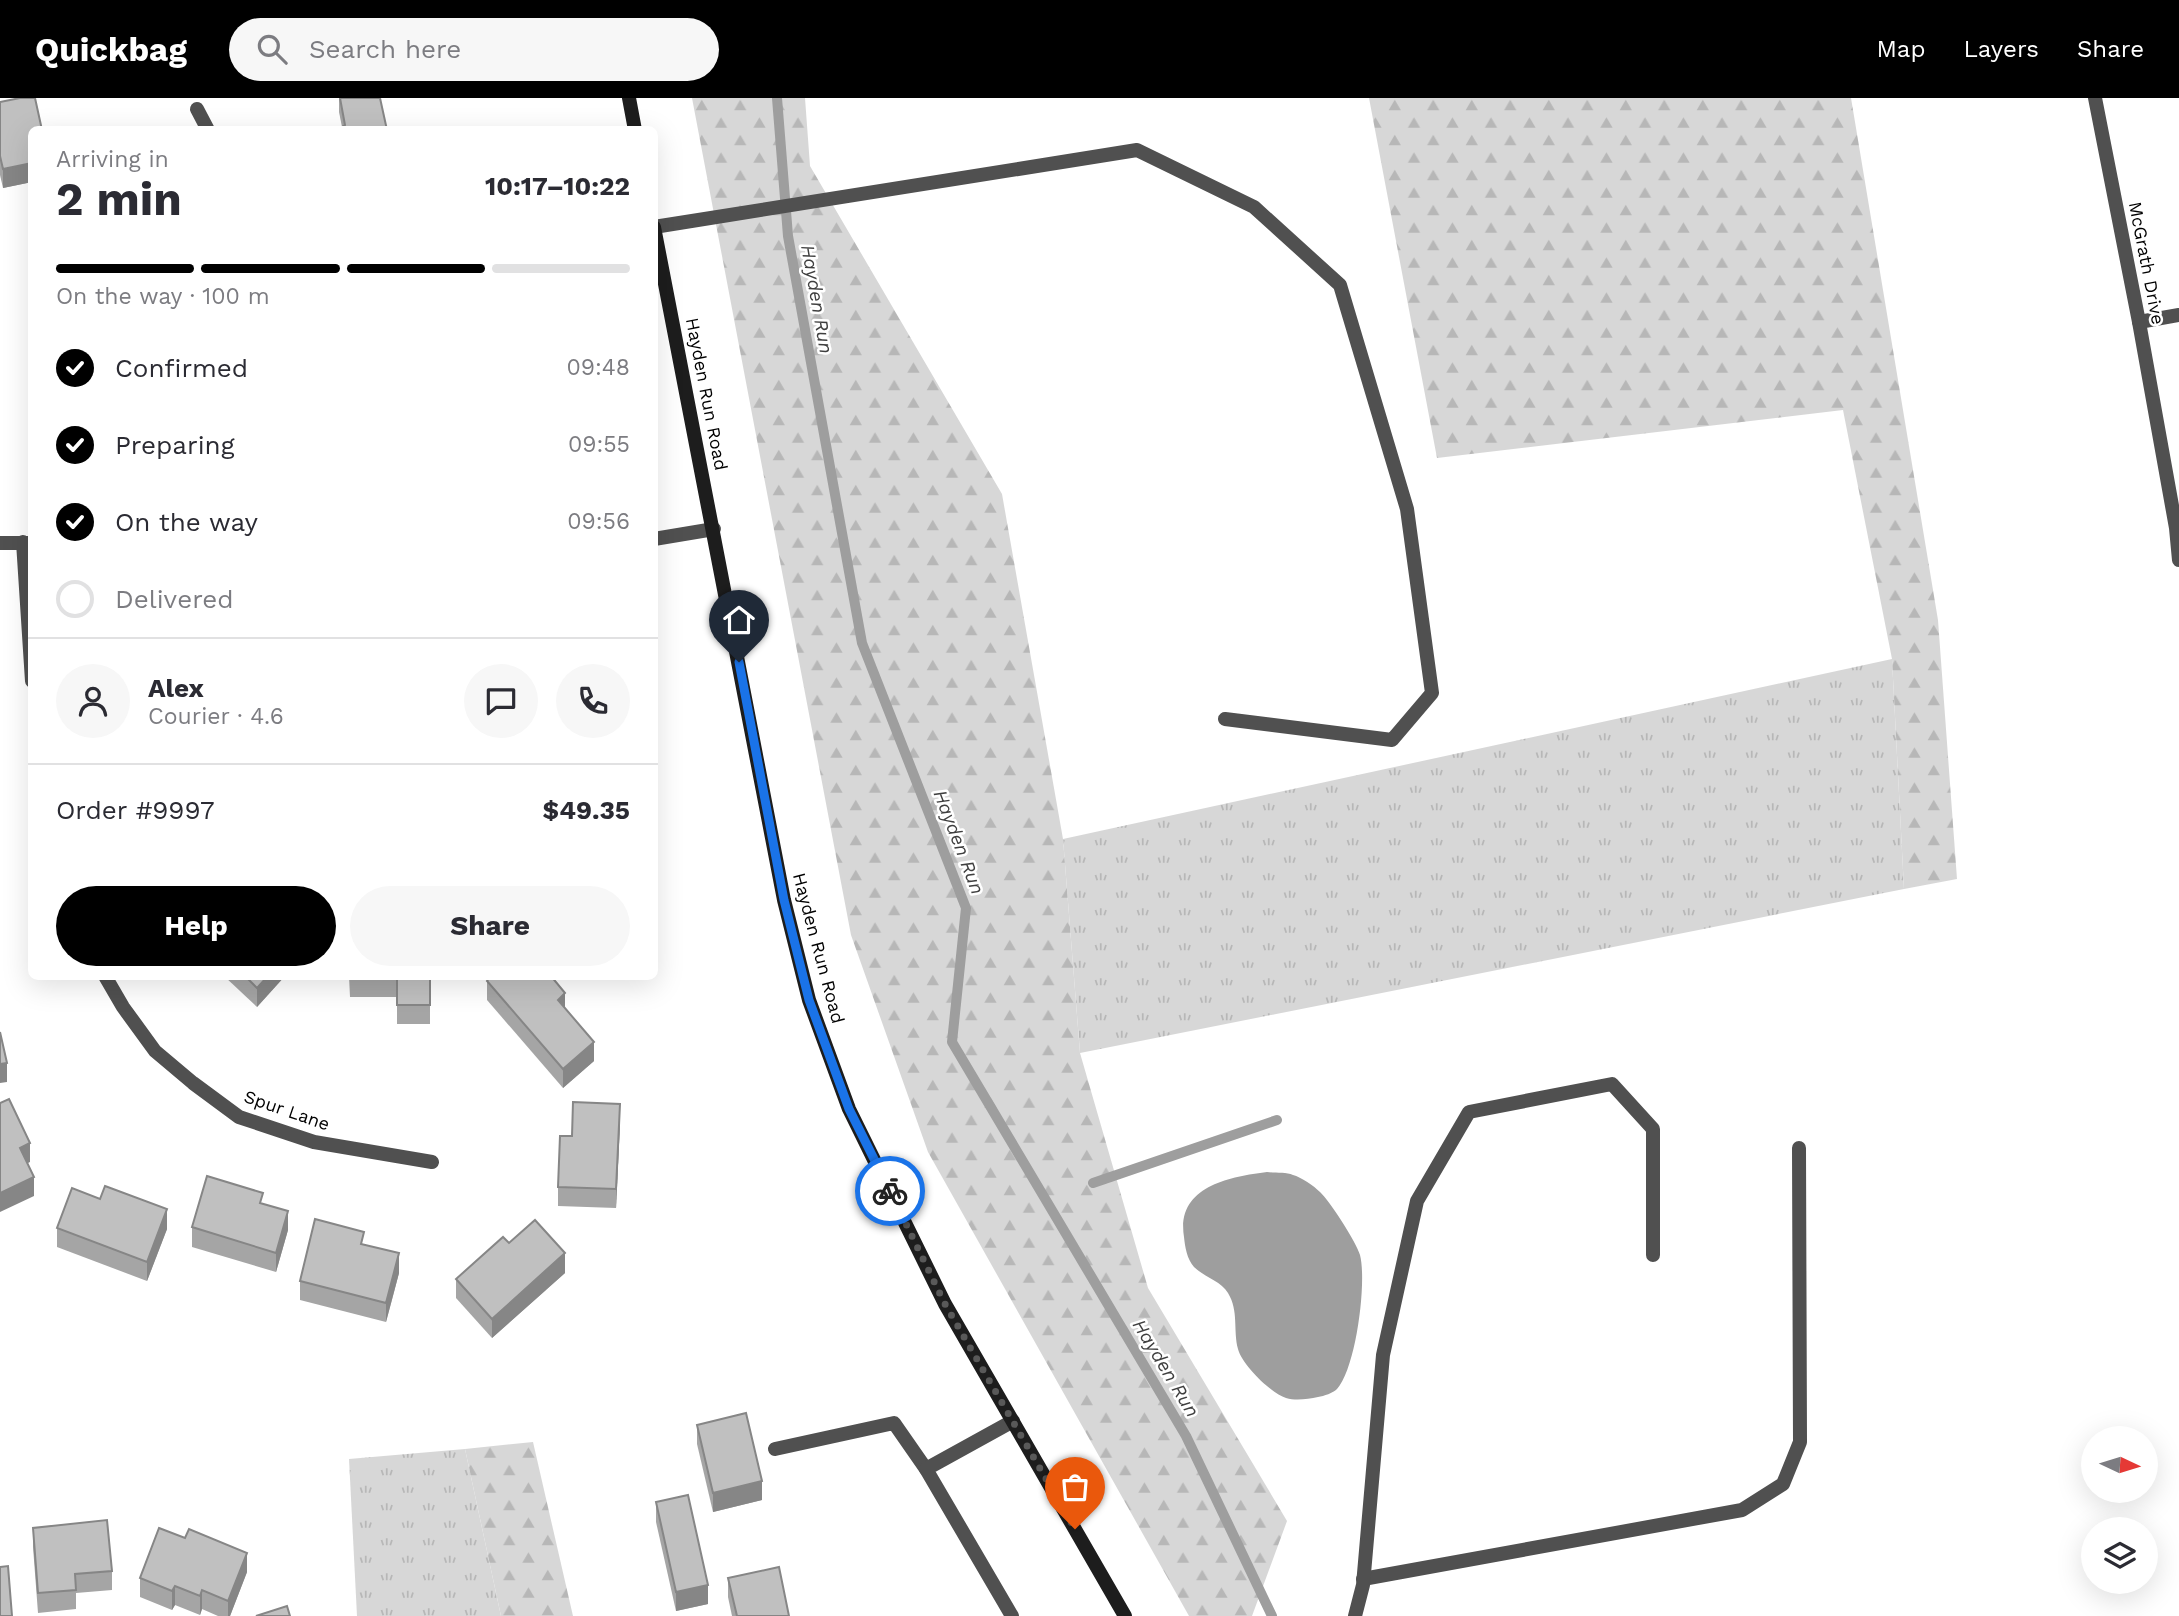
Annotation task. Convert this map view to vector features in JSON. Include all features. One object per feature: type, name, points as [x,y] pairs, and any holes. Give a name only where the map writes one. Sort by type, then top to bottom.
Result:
[{"type":"main road","points":[[629,98],[634,126]]},
{"type":"main road","name":"Hayden Run Road","points":[[658,247],[784,900],[809,1000],[849,1109],[945,1304],[1125,1616]]},
{"type":"street","name":"McGrath Drive","points":[[2095,98],[2139,322],[2176,528],[2179,560]]},
{"type":"street","points":[[197,109],[206,126]]},
{"type":"street","points":[[658,226],[1137,150],[1254,207],[1340,285],[1407,509],[1432,693],[1392,740],[1225,719]]},
{"type":"street","points":[[2139,322],[2179,315]]},
{"type":"street","points":[[658,539],[714,529]]},
{"type":"street","points":[[0,543],[27,542],[28,570]]},
{"type":"street","name":"Spur Lane","points":[[108,980],[123,1007],[155,1051],[192,1083],[239,1117],[314,1142],[432,1162]]},
{"type":"street","points":[[1355,1616],[1363,1579],[1383,1355],[1416,1201],[1469,1112],[1612,1084],[1653,1129],[1653,1255]]},
{"type":"street","points":[[1363,1579],[1742,1510],[1783,1484],[1800,1442],[1799,1149]]},
{"type":"street","points":[[926,1469],[1013,1421]]},
{"type":"street","points":[[775,1449],[894,1423],[926,1469],[1012,1616]]},
{"type":"green space","points":[[692,98],[805,98],[810,166],[1002,494],[1063,839],[1080,1053],[1148,1288],[1287,1521],[1252,1616],[1189,1616],[928,1152],[851,935]]},
{"type":"green space","points":[[1369,98],[1851,98],[1938,620],[1957,879],[1904,889],[1892,659],[1843,410],[1437,458]]},
{"type":"green space","points":[[1892,659],[1904,889],[1080,1053],[1063,839]]},
{"type":"green space","points":[[533,1442],[573,1616],[501,1616],[465,1449]]},
{"type":"green space","points":[[465,1449],[501,1616],[357,1616],[349,1459]]},
{"type":"shaded area","points":[[1267,1172],[1296,1176],[1317,1190],[1342,1222],[1360,1255],[1361,1304],[1350,1363],[1337,1389],[1320,1397],[1286,1398],[1258,1378],[1238,1349],[1234,1307],[1228,1293],[1221,1285],[1194,1267],[1186,1249],[1184,1220],[1188,1206],[1196,1196],[1221,1182]]},
{"type":"building","points":[[35,98],[41,126],[28,126],[28,164],[3,169],[0,156],[0,102]]},
{"type":"building","points":[[340,98],[380,98],[386,126],[345,125]]},
{"type":"building","points":[[249,980],[264,980],[257,988]]},
{"type":"building","points":[[397,980],[430,980],[430,1005],[397,1005]]},
{"type":"building","points":[[554,980],[565,993],[558,1000],[594,1042],[563,1069],[487,981]]},
{"type":"building","points":[[0,1032],[7,1063],[0,1064]]},
{"type":"building","points":[[9,1099],[30,1143],[20,1148],[34,1177],[0,1193],[0,1103]]},
{"type":"building","points":[[573,1102],[620,1104],[616,1189],[558,1187],[560,1136],[572,1136]]},
{"type":"building","points":[[207,1176],[263,1193],[260,1203],[288,1211],[276,1253],[192,1227]]},
{"type":"building","points":[[105,1186],[167,1209],[147,1262],[57,1228],[72,1188],[100,1199]]},
{"type":"building","points":[[315,1219],[364,1232],[361,1244],[399,1253],[386,1303],[300,1281]]},
{"type":"building","points":[[535,1220],[565,1253],[492,1319],[456,1279],[503,1237],[509,1243]]},
{"type":"building","points":[[746,1413],[762,1481],[713,1493],[697,1425]]},
{"type":"building","points":[[688,1495],[708,1585],[676,1592],[656,1502]]},
{"type":"building","points":[[107,1520],[112,1571],[75,1574],[76,1590],[38,1593],[33,1528]]},
{"type":"building","points":[[159,1528],[185,1538],[189,1529],[247,1553],[228,1601],[202,1590],[200,1596],[175,1586],[172,1591],[140,1578]]},
{"type":"building","points":[[8,1566],[12,1616],[0,1616],[0,1567]]},
{"type":"building","points":[[779,1567],[789,1616],[737,1616],[728,1578]]},
{"type":"building","points":[[287,1606],[290,1616],[256,1616]]},
{"type":"waterway","name":"Hayden Run","points":[[777,98],[788,236],[862,643],[966,908],[952,1042],[1186,1436],[1272,1616]]},
{"type":"waterway","points":[[1093,1183],[1277,1120]]},
{"type":"way so far","points":[[890,1191],[945,1304],[1075,1529]]},
{"type":"route","points":[[739,662],[784,900],[809,1000],[849,1109],[890,1191]]}]
